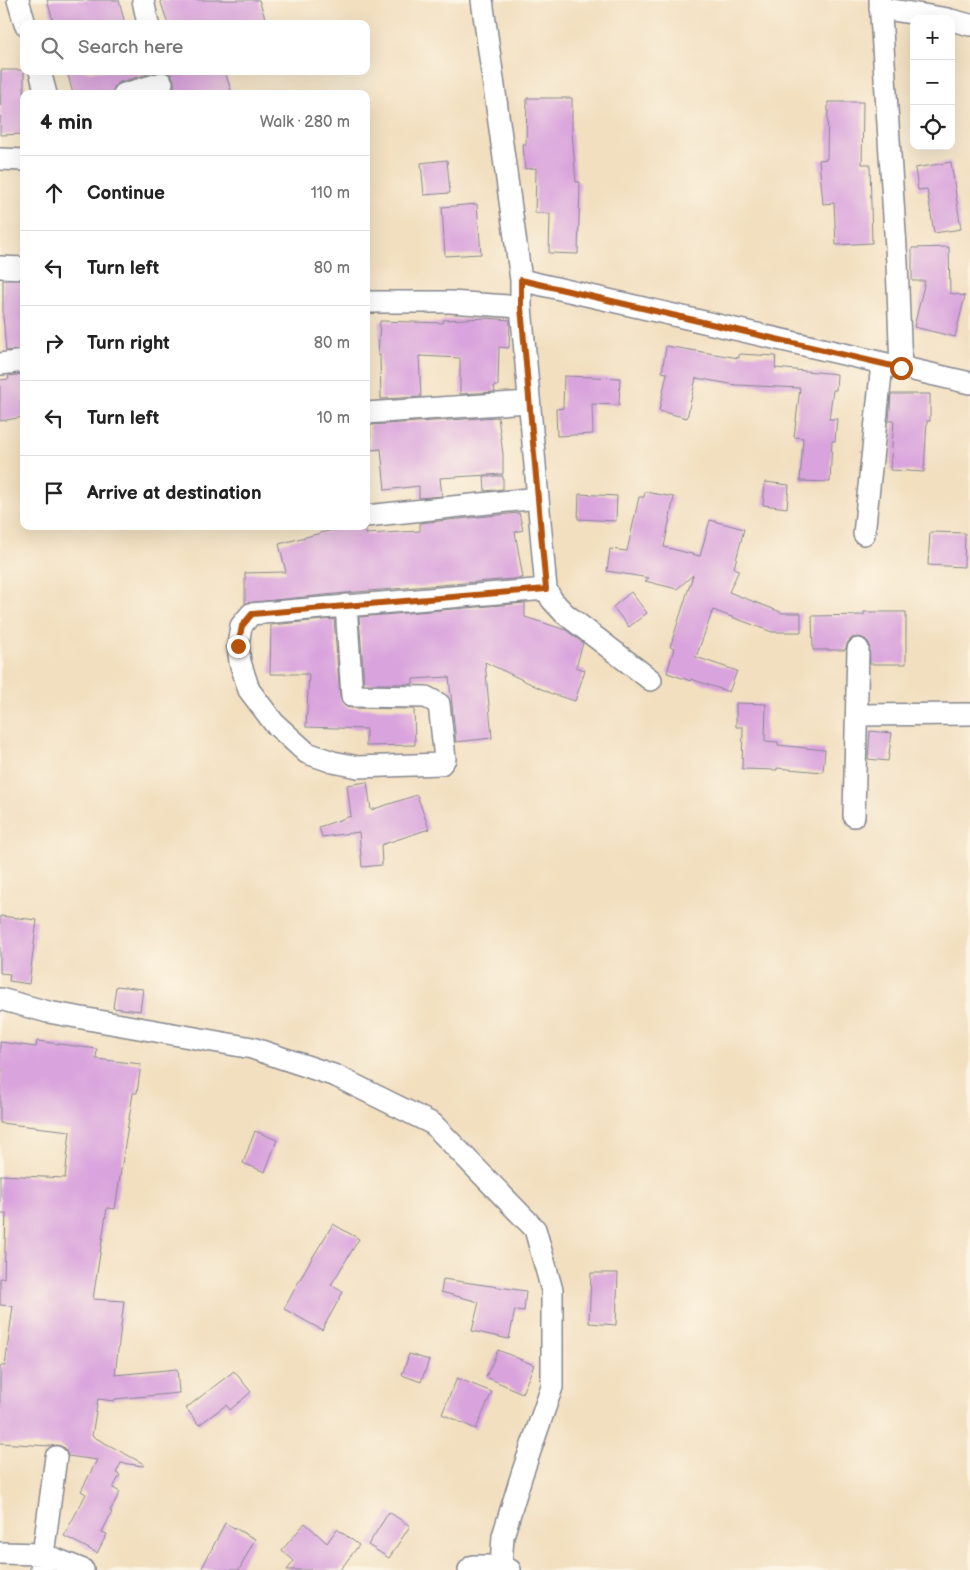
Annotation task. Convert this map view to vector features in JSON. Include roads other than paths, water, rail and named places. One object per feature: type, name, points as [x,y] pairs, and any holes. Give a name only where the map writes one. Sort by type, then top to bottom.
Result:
[{"type":"street","points":[[18,0],[24,20]]},
{"type":"street","points":[[142,0],[147,20]]},
{"type":"street","points":[[482,0],[521,280],[521,307],[546,589],[552,600],[564,613],[651,680]]},
{"type":"street","points":[[864,534],[892,366],[897,263],[880,4],[931,15]]},
{"type":"street","points":[[955,20],[970,25]]},
{"type":"street","points":[[41,75],[45,90]]},
{"type":"street","points":[[138,90],[162,83]]},
{"type":"street","points":[[0,159],[20,160]]},
{"type":"street","points":[[0,267],[20,268]]},
{"type":"street","points":[[521,280],[970,383]]},
{"type":"street","points":[[370,302],[450,302],[521,307]]},
{"type":"street","points":[[0,364],[20,362]]},
{"type":"street","points":[[370,413],[529,402]]},
{"type":"street","points":[[370,516],[538,498]]},
{"type":"street","points":[[346,606],[352,696],[426,697],[439,704],[445,759],[441,764],[358,767],[333,762],[308,753],[274,723],[249,690],[240,662],[238,646],[242,626],[252,614],[346,606],[546,589]]},
{"type":"street","points":[[854,816],[858,649]]},
{"type":"street","points":[[857,715],[970,714]]},
{"type":"street","points":[[0,999],[48,1012],[252,1048],[336,1076],[433,1124],[535,1230],[552,1290],[552,1387],[503,1536],[506,1568],[471,1568]]},
{"type":"street","points":[[42,1562],[56,1457]]},
{"type":"street","points":[[0,1553],[83,1570]]}]
